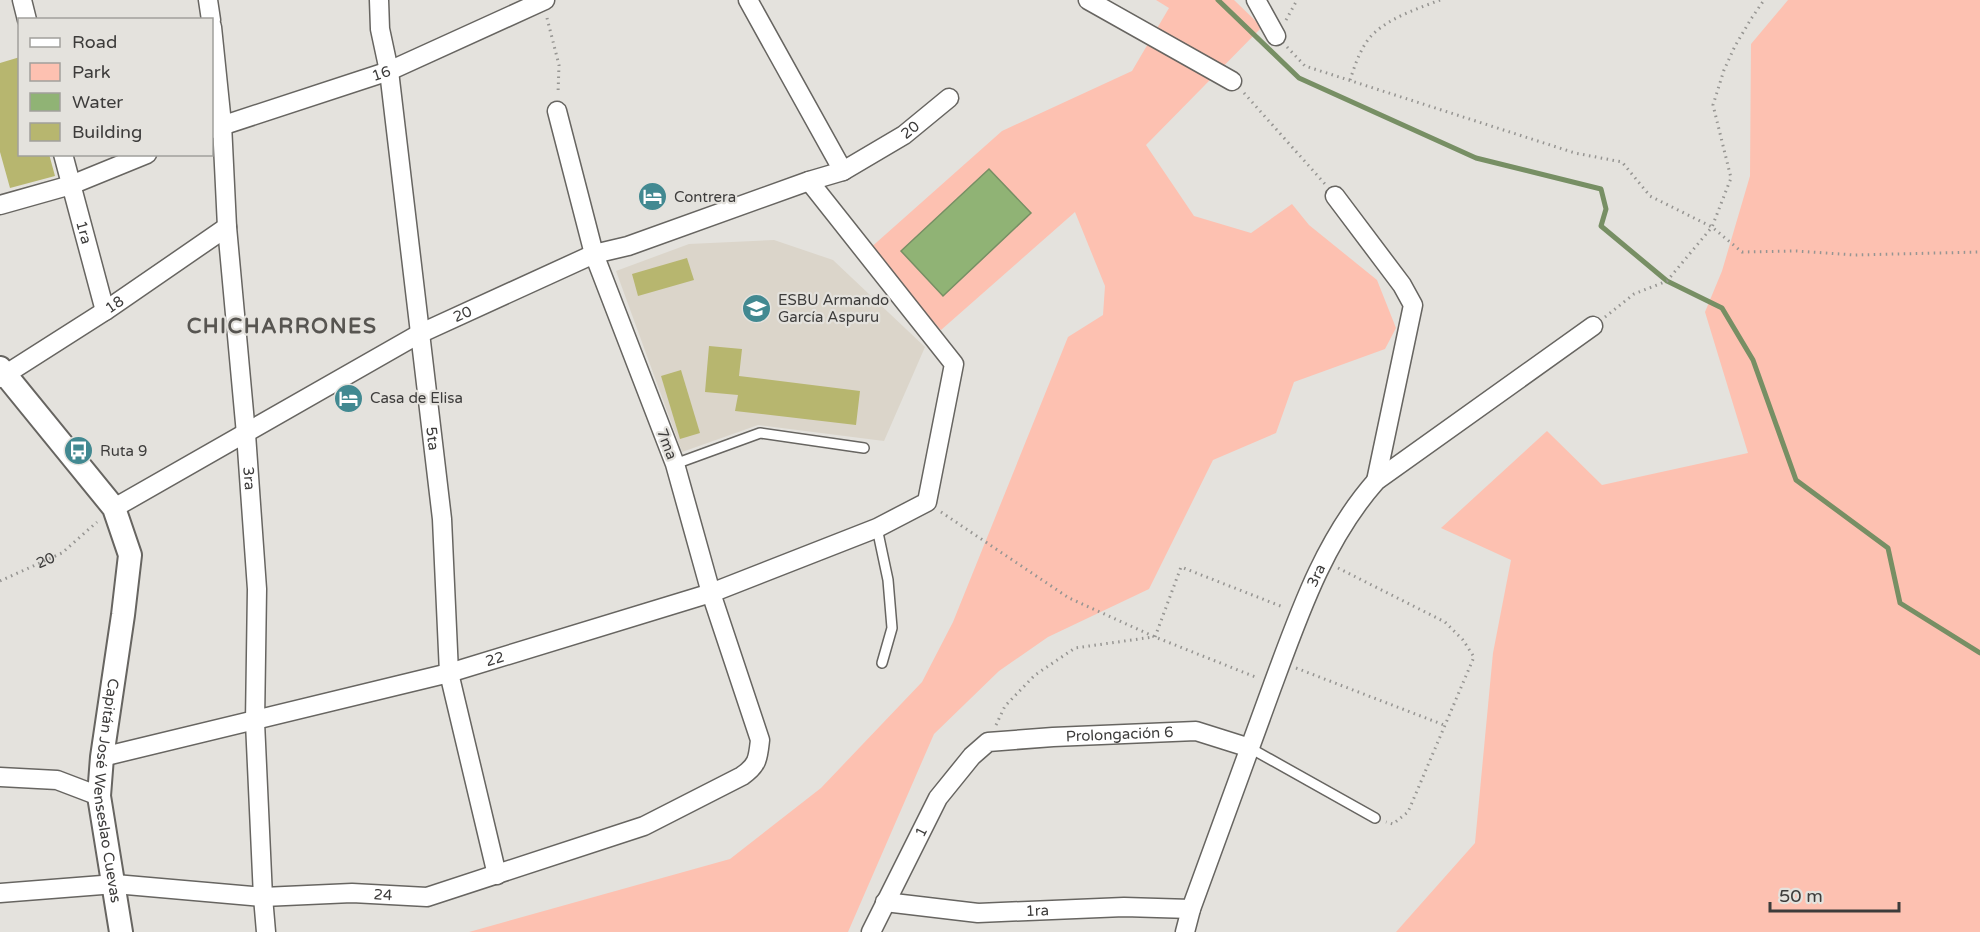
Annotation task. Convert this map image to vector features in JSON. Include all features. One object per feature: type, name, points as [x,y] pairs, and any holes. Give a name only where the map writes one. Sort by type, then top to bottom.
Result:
[{"type":"street","points":[[22,0],[26,18]]},
{"type":"street","points":[[208,0],[211,18]]},
{"type":"street","name":"5ta","points":[[379,0],[380,29],[389,71],[441,519],[449,673],[497,875]]},
{"type":"street","points":[[748,0],[843,171]]},
{"type":"street","points":[[1088,0],[1233,81]]},
{"type":"street","points":[[1256,0],[1276,36]]},
{"type":"street","name":"16","points":[[217,127],[389,71],[544,1]]},
{"type":"street","name":"3ra","points":[[213,47],[217,127],[246,434],[257,589],[255,722],[266,932]]},
{"type":"street","name":"20","points":[[114,507],[419,334],[594,254],[628,246],[843,171],[904,135],[949,99]]},
{"type":"street","name":"7ma","points":[[557,111],[594,254],[675,464],[711,593],[760,740],[758,760],[751,770],[742,776]]},
{"type":"street","name":"1ra","points":[[64,156],[105,311]]},
{"type":"street","points":[[0,205],[71,185],[142,156]]},
{"type":"street","points":[[809,181],[954,364],[927,502]]},
{"type":"street","points":[[1335,196],[1402,285],[1413,305],[1376,481]]},
{"type":"street","name":"18","points":[[2,374],[105,311],[227,227]]},
{"type":"street","name":"3ra","points":[[1185,932],[1191,909],[1299,613],[1323,560],[1358,501],[1376,481],[1593,326]]},
{"type":"street","name":"Capitán José Wenseslao Cuevas","points":[[2,374],[114,507],[130,555],[102,757],[99,795],[121,932]]},
{"type":"street","name":"22","points":[[102,757],[255,722],[449,673],[711,593],[877,528],[927,502]]},
{"type":"street","name":"Prolongación 6","points":[[988,742],[1196,731],[1250,748]]},
{"type":"street","name":"1","points":[[871,932],[938,798],[972,756],[988,742]]},
{"type":"street","name":"24","points":[[0,893],[114,884],[263,897],[352,893],[427,897],[644,826],[742,776]]},
{"type":"street","points":[[0,777],[57,780],[99,795]]},
{"type":"street","name":"1ra","points":[[885,902],[978,913],[1124,907],[1191,909]]},
{"type":"lane","points":[[675,464],[760,433],[864,448]]},
{"type":"lane","points":[[877,528],[888,580],[892,628],[882,663]]},
{"type":"lane","points":[[1250,748],[1375,818]]},
{"type":"path","points":[[1350,81],[1358,58],[1372,35],[1404,14],[1440,0]]},
{"type":"path","points":[[1593,326],[1634,294],[1667,281],[1712,227],[1731,178],[1713,105],[1724,70],[1735,46],[1764,0]]},
{"type":"path","points":[[544,1],[559,65],[557,111]]},
{"type":"path","points":[[1276,36],[1305,66],[1575,153],[1622,162],[1650,196],[1712,227],[1742,252],[1796,251],[1855,255],[1980,252]]},
{"type":"path","points":[[1233,81],[1335,196]]},
{"type":"path","points":[[927,502],[1069,598],[1155,637],[1274,684]]},
{"type":"path","name":"20","points":[[0,581],[62,553],[114,507]]},
{"type":"path","points":[[1323,560],[1445,622],[1463,640],[1473,657],[1408,812],[1393,824],[1375,818]]},
{"type":"path","points":[[1155,637],[1181,567],[1299,613]]},
{"type":"path","points":[[988,742],[1005,706],[1035,675],[1075,648],[1155,637]]},
{"type":"path","points":[[1281,662],[1444,725]]},
{"type":"shaded area","name":"ESBU Armando García Aspuru","points":[[774,240],[833,260],[925,347],[884,441],[758,425],[682,452],[616,271],[689,244]]},
{"type":"green space","points":[[1156,0],[1234,0],[1262,27],[1146,145],[1194,216],[1251,233],[1292,204],[1309,225],[1377,280],[1396,328],[1385,349],[1294,382],[1276,433],[1213,460],[1149,589],[1048,637],[999,671],[934,734],[848,932],[469,932],[730,859],[821,788],[922,682],[953,622],[1068,337],[1103,315],[1105,286],[1075,212],[941,330],[868,250],[1002,131],[1132,71],[1169,8]]},
{"type":"green space","points":[[1788,0],[1980,0],[1980,932],[1396,932],[1475,843],[1493,653],[1511,560],[1441,528],[1547,431],[1602,485],[1748,453],[1705,312],[1722,271],[1750,176],[1751,44]]},
{"type":"water","points":[[989,169],[1031,213],[943,296],[901,251]]},
{"type":"building","points":[[18,58],[18,156],[50,156],[55,176],[10,188],[0,152],[0,63]]},
{"type":"building","points":[[687,258],[694,280],[638,296],[632,274]]},
{"type":"building","points":[[709,346],[742,349],[739,376],[860,391],[856,425],[735,411],[738,395],[705,392]]},
{"type":"building","points":[[681,370],[700,433],[680,439],[661,376]]},
{"type":"waterway","points":[[1218,0],[1299,78],[1476,158],[1601,189],[1606,209],[1601,226],[1667,281],[1722,308],[1753,360],[1796,480],[1888,548],[1900,603],[1980,653]]},
{"type":"place","name":"Contrera","points":[[653,197]]},
{"type":"place","name":"ESBU Armando García Aspuru","points":[[757,309]]},
{"type":"place","name":"Casa de Elisa","points":[[349,398]]},
{"type":"place","name":"Ruta 9","points":[[79,451]]},
{"type":"district","name":"CHICHARRONES","points":[[282,326]]}]
